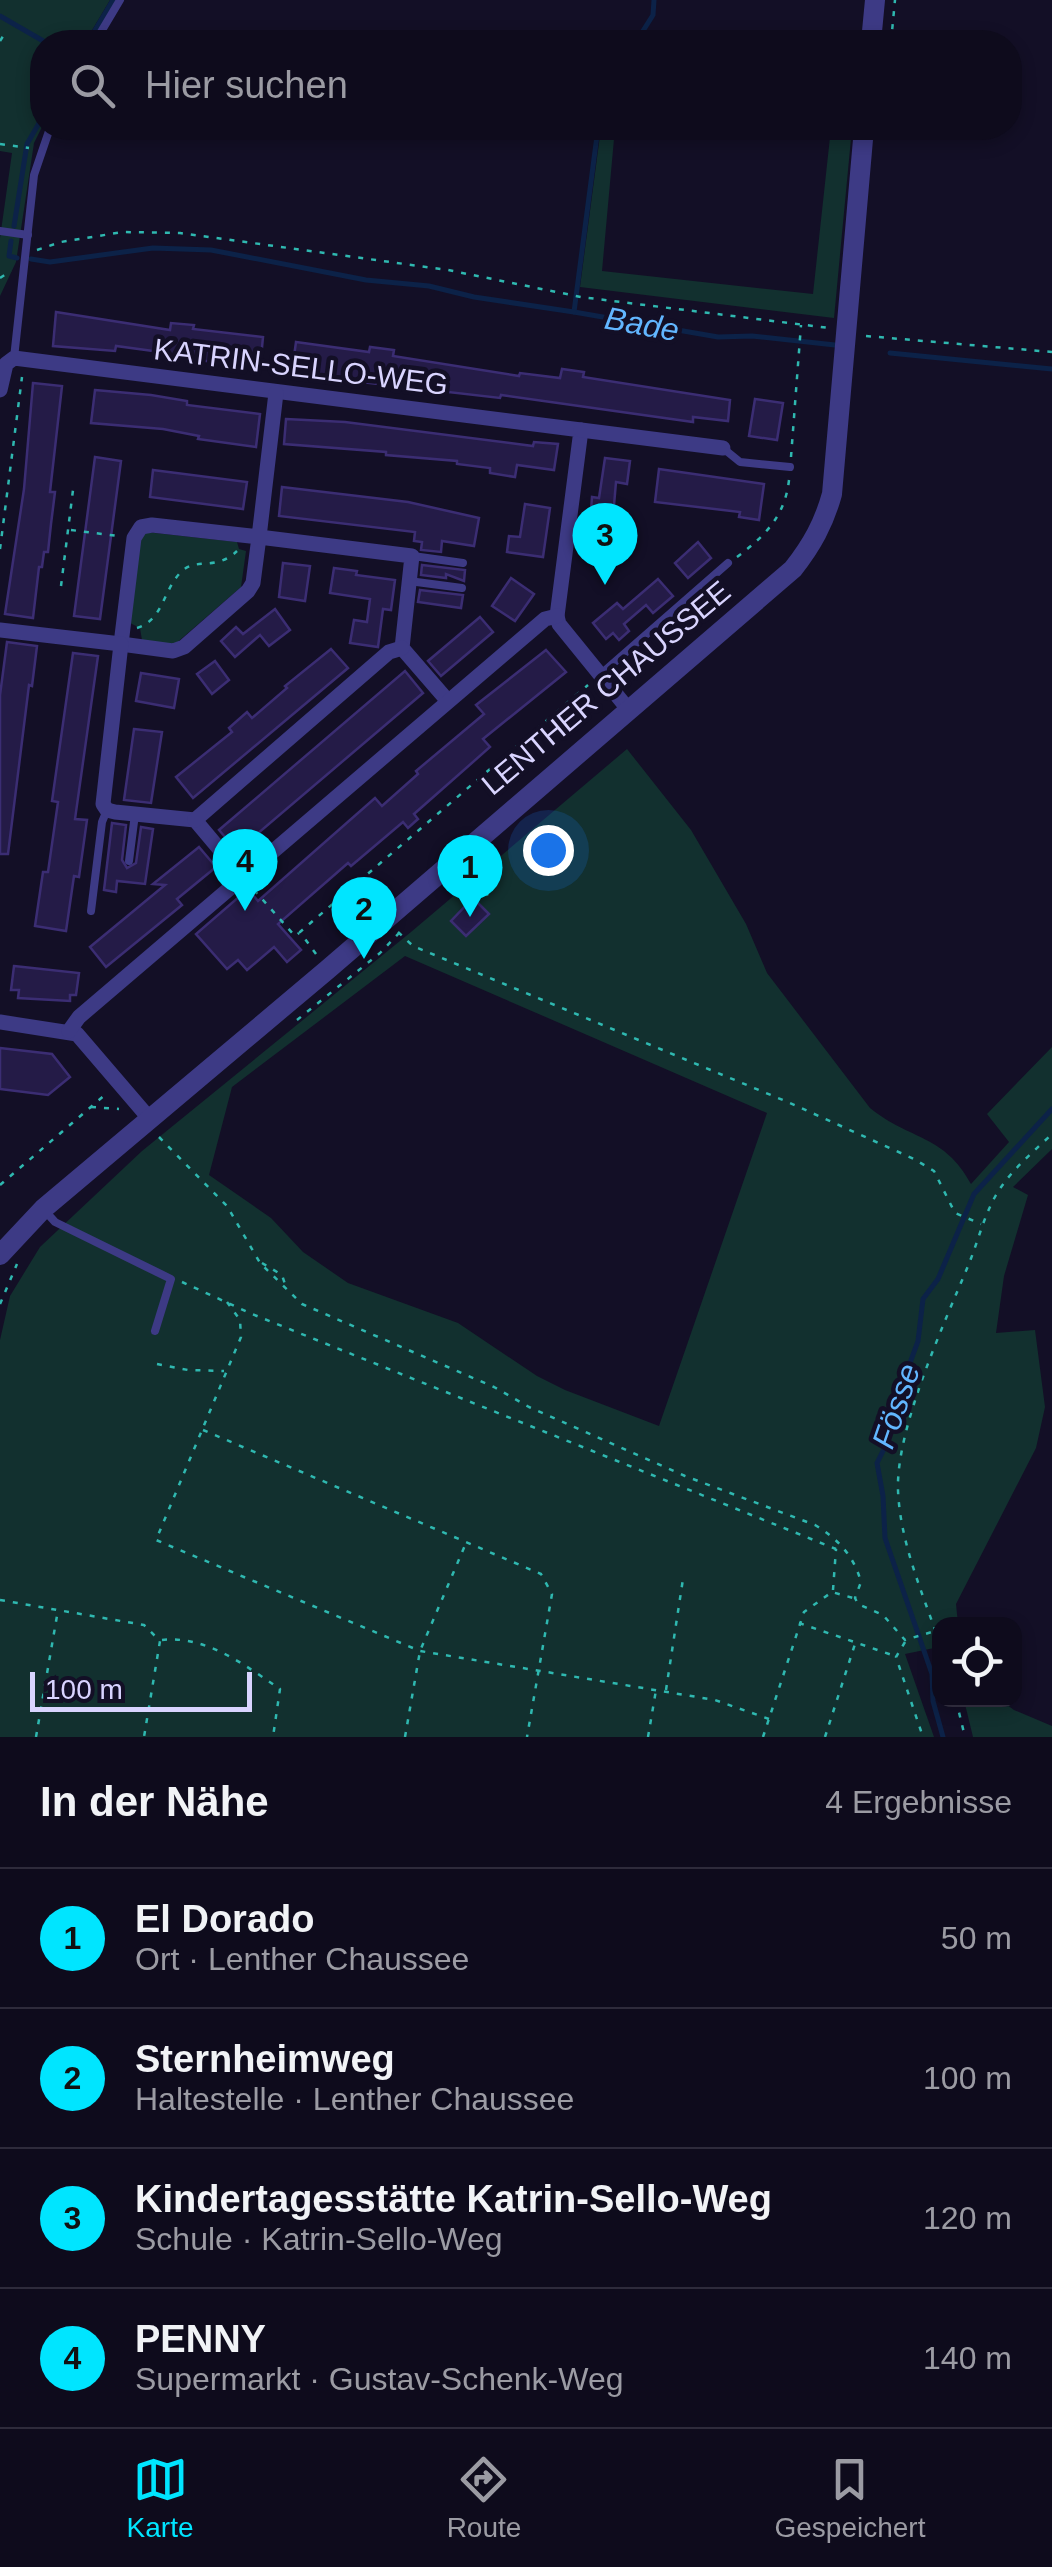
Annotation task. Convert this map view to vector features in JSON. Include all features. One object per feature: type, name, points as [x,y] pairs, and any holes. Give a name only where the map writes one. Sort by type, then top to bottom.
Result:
[{"type":"street","points":[[872,30],[875,0]]},
{"type":"street","name":"LENTHER CHAUSSEE","points":[[0,1255],[23,1226],[142,1111],[327,970],[793,569],[810,548],[824,523],[832,494],[854,333],[863,140]]},
{"type":"street","points":[[0,390],[6,364],[20,359]]},
{"type":"street","name":"KATRIN-SELLO-WEG","points":[[20,359],[724,448]]},
{"type":"street","points":[[0,630],[173,652],[184,648],[248,592],[253,583],[276,393]]},
{"type":"street","points":[[581,430],[556,616],[558,624],[628,709]]},
{"type":"street","points":[[242,876],[195,820],[107,810],[102,797],[134,538],[141,528],[152,525],[412,556],[402,648],[447,700]]},
{"type":"street","points":[[69,1031],[79,1017],[447,700],[545,619],[556,616]]},
{"type":"street","points":[[195,820],[389,652],[402,648]]},
{"type":"street","points":[[0,1022],[78,1034],[142,1111]]},
{"type":"lane","points":[[103,30],[120,0]]},
{"type":"lane","points":[[20,359],[34,175],[46,140]]},
{"type":"lane","points":[[0,230],[28,235]]},
{"type":"lane","points":[[724,448],[740,462],[790,468]]},
{"type":"lane","points":[[412,556],[463,563]]},
{"type":"lane","points":[[600,674],[728,562]]},
{"type":"lane","points":[[409,581],[462,588]]},
{"type":"lane","points":[[91,911],[102,822],[107,810]]},
{"type":"lane","points":[[129,860],[135,814]]},
{"type":"lane","points":[[462,852],[474,870]]},
{"type":"lane","points":[[43,1209],[56,1222],[171,1279],[154,1331]]},
{"type":"path","points":[[891,30],[894,0]]},
{"type":"path","points":[[0,41],[7,30]]},
{"type":"path","points":[[0,144],[20,147]]},
{"type":"path","points":[[26,253],[61,242],[124,232],[180,233],[448,270],[581,297],[854,333],[1052,352]]},
{"type":"path","points":[[799,348],[802,324]]},
{"type":"path","points":[[0,549],[20,359]]},
{"type":"path","points":[[61,586],[73,490]]},
{"type":"path","points":[[68,530],[134,538]]},
{"type":"path","points":[[140,628],[158,612],[182,570],[192,565],[221,564],[240,549]]},
{"type":"path","points":[[242,876],[295,936],[600,674]]},
{"type":"path","points":[[474,870],[488,896]]},
{"type":"path","points":[[384,918],[413,946],[790,1103],[914,1159],[934,1171],[955,1213],[981,1224]]},
{"type":"path","points":[[300,932],[320,958]]},
{"type":"path","points":[[0,1186],[119,1084]]},
{"type":"path","points":[[91,1107],[142,1111],[156,1135],[227,1206],[260,1263],[302,1304],[685,1476],[815,1525],[853,1560],[861,1582],[854,1598]]},
{"type":"path","points":[[932,1619],[899,1514],[902,1454],[981,1224],[1007,1180],[1052,1134]]},
{"type":"path","points":[[0,1304],[11,1275]]},
{"type":"path","points":[[171,1279],[836,1549]]},
{"type":"path","points":[[227,1302],[240,1320],[241,1337],[156,1540],[420,1651],[715,1700],[769,1719]]},
{"type":"path","points":[[157,1364],[226,1371]]},
{"type":"path","points":[[202,1430],[540,1574],[552,1594],[526,1737]]},
{"type":"path","points":[[405,1737],[420,1651],[466,1542]]},
{"type":"path","points":[[763,1737],[804,1612],[832,1592],[836,1549],[841,1545]]},
{"type":"path","points":[[666,1692],[684,1579]]},
{"type":"path","points":[[832,1592],[854,1598],[883,1616],[905,1640]]},
{"type":"path","points":[[0,1600],[144,1625],[160,1641]]},
{"type":"path","points":[[36,1737],[58,1610]]},
{"type":"path","points":[[799,1624],[896,1657]]},
{"type":"path","points":[[923,1737],[896,1657],[905,1640],[932,1632]]},
{"type":"path","points":[[160,1641],[180,1638],[231,1656],[280,1690],[274,1737]]},
{"type":"path","points":[[144,1737],[160,1641]]},
{"type":"path","points":[[825,1737],[855,1644]]},
{"type":"path","points":[[648,1737],[656,1690]]},
{"type":"path","points":[[958,1707],[965,1737]]},
{"type":"green space","points":[[0,0],[110,0],[92,30],[30,30],[30,140],[36,140],[16,262],[0,296],[0,238],[12,153],[0,151]]},
{"type":"green space","points":[[599,140],[614,140],[602,271],[813,294],[830,140],[851,140],[834,318],[580,287]]},
{"type":"green space","points":[[146,532],[237,542],[239,549],[246,551],[241,587],[174,645],[142,640],[140,628],[128,622],[137,542]]},
{"type":"green space","points":[[627,749],[691,830],[746,924],[767,973],[870,1108],[950,1156],[971,1184],[1009,1142],[987,1114],[1052,1047],[1052,1149],[1013,1187],[1028,1195],[1004,1276],[996,1333],[1035,1330],[1045,1407],[1036,1448],[956,1604],[957,1617],[932,1617],[932,1648],[905,1654],[934,1737],[0,1737],[0,1340],[10,1296],[40,1247],[142,1151],[411,932]],"holes":[[[405,956],[767,1113],[659,1426],[565,1390],[458,1323],[348,1283],[303,1252],[271,1218],[209,1175],[232,1087]]]},
{"type":"green space","points":[[966,1707],[1010,1707],[1052,1726],[1052,1737],[973,1737]]},
{"type":"building","points":[[56,312],[170,330],[171,323],[263,337],[260,368],[116,346],[115,351],[53,346]]},
{"type":"building","points":[[296,342],[369,352],[370,347],[394,350],[393,356],[519,376],[520,373],[560,378],[562,369],[584,372],[583,377],[730,400],[728,421],[693,417],[693,422],[501,395],[500,398],[326,378],[292,371]]},
{"type":"building","points":[[33,383],[62,386],[50,492],[55,492],[48,552],[44,552],[39,567],[33,618],[5,614],[24,489]]},
{"type":"building","points":[[95,390],[151,395],[187,401],[187,405],[260,414],[256,447],[198,439],[199,436],[163,429],[91,423]]},
{"type":"building","points":[[755,399],[783,403],[777,440],[749,436]]},
{"type":"building","points":[[286,419],[345,422],[533,446],[534,442],[558,444],[554,470],[517,465],[515,477],[457,461],[284,444]]},
{"type":"building","points":[[95,457],[121,461],[100,619],[74,616]]},
{"type":"building","points":[[605,458],[630,461],[627,484],[616,482],[613,517],[607,516],[604,548],[583,546],[585,525],[590,525],[592,497],[599,498]]},
{"type":"building","points":[[659,469],[764,484],[759,520],[739,517],[740,512],[655,502]]},
{"type":"building","points":[[153,470],[247,482],[243,509],[150,497]]},
{"type":"building","points":[[282,487],[408,502],[479,518],[474,546],[442,541],[441,552],[421,550],[422,542],[414,541],[415,532],[279,516]]},
{"type":"building","points":[[525,504],[550,508],[543,557],[507,552],[509,536],[520,537]]},
{"type":"building","points":[[698,542],[711,558],[688,578],[675,563]]},
{"type":"building","points":[[283,563],[310,566],[305,601],[279,597]]},
{"type":"building","points":[[422,565],[465,570],[464,581],[446,574],[446,578],[421,575]]},
{"type":"building","points":[[334,568],[395,580],[391,610],[383,609],[378,647],[350,643],[354,620],[367,622],[370,599],[330,593]]},
{"type":"building","points":[[511,578],[534,594],[515,621],[492,606]]},
{"type":"building","points":[[658,579],[673,596],[653,613],[646,605],[624,624],[629,631],[619,640],[613,633],[606,639],[593,623],[617,603],[623,609]]},
{"type":"building","points":[[420,590],[463,595],[461,608],[418,602]]},
{"type":"building","points":[[275,609],[290,630],[269,646],[260,635],[235,657],[221,641],[236,627],[243,634]]},
{"type":"building","points":[[480,617],[493,632],[441,676],[428,661]]},
{"type":"building","points":[[7,642],[37,646],[8,854],[0,854],[0,695]]},
{"type":"building","points":[[331,649],[348,668],[193,798],[176,777],[232,732],[229,728],[247,712],[252,718]]},
{"type":"building","points":[[546,650],[566,672],[483,739],[490,747],[414,814],[418,819],[408,828],[403,822],[351,866],[348,863],[278,924],[301,950],[287,962],[274,947],[247,970],[238,960],[227,969],[196,934],[248,889],[258,901],[375,798],[382,806],[418,774],[416,771],[484,714],[476,705]]},
{"type":"building","points":[[73,653],[98,656],[75,819],[87,820],[66,931],[35,926],[58,802],[52,801]]},
{"type":"building","points":[[215,661],[229,680],[212,694],[197,674]]},
{"type":"building","points":[[405,671],[423,693],[237,851],[219,830]]},
{"type":"building","points":[[141,673],[179,679],[174,708],[136,701]]},
{"type":"building","points":[[134,729],[162,732],[151,803],[124,800]]},
{"type":"building","points":[[112,823],[126,825],[122,860],[127,868],[136,863],[141,827],[153,829],[145,884],[117,881],[116,892],[104,890]]},
{"type":"building","points":[[199,847],[216,867],[177,899],[182,905],[106,967],[90,947],[165,885],[153,884]]},
{"type":"building","points":[[473,898],[489,914],[466,936],[451,921]]},
{"type":"building","points":[[14,966],[79,973],[76,995],[70,995],[70,1001],[18,998],[19,990],[11,990]]},
{"type":"building","points":[[0,1048],[52,1054],[70,1077],[48,1095],[0,1089]]},
{"type":"waterway","points":[[95,30],[113,0]]},
{"type":"waterway","name":"Bade","points":[[644,30],[653,15],[654,0]]},
{"type":"waterway","points":[[0,16],[30,33]]},
{"type":"waterway","points":[[14,226],[30,139]]},
{"type":"waterway","name":"Bade","points":[[596,140],[574,312],[718,337],[752,336],[835,345]]},
{"type":"waterway","points":[[11,241],[9,256],[17,258]]},
{"type":"waterway","points":[[31,259],[50,262],[153,248],[211,250],[366,280],[429,286],[574,312]]},
{"type":"waterway","name":"Bade","points":[[890,353],[1052,369]]},
{"type":"waterway","name":"Fösse","points":[[943,1737],[933,1701],[932,1674],[885,1538],[877,1463],[918,1341],[923,1299],[938,1279],[974,1194],[1052,1109]]},
{"type":"place","name":"Kindertagesstätte Katrin-Sello-Weg","points":[[605,585]]},
{"type":"place","name":"PENNY","points":[[245,911]]},
{"type":"place","name":"El Dorado","points":[[470,917]]},
{"type":"place","name":"Sternheimweg","points":[[364,959]]}]
